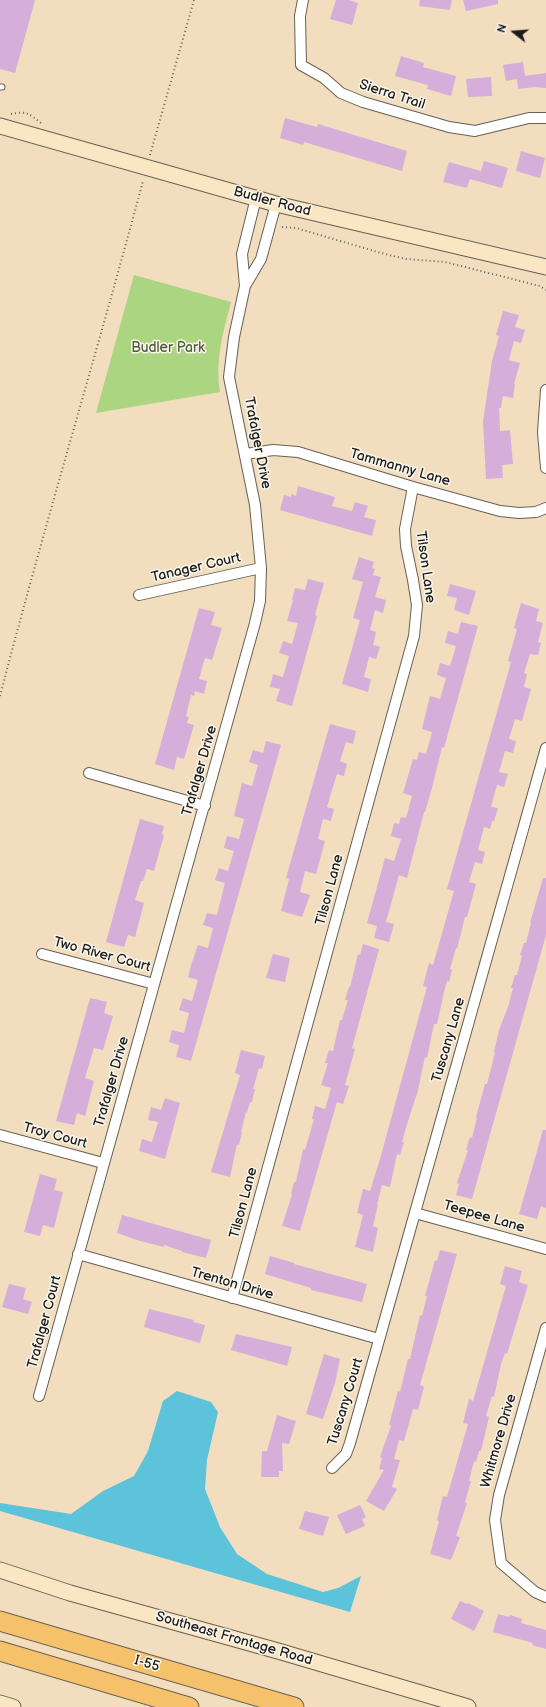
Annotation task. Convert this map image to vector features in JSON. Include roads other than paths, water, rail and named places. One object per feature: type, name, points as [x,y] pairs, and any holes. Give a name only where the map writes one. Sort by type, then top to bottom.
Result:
[{"type":"highway","name":"I-55","points":[[0,1621],[294,1707]]},
{"type":"highway","points":[[0,1651],[190,1707]]},
{"type":"street","name":"Sierra Trail","points":[[303,0],[300,16],[301,65],[324,78],[341,93],[363,102],[449,127],[475,131],[529,118],[546,118]]},
{"type":"street","name":"Budler Road","points":[[0,126],[149,161],[276,204],[546,267]]},
{"type":"street","name":"Trafalger Drive","points":[[78,1254],[205,806],[260,601],[260,568],[255,505],[246,454],[229,377],[234,337],[245,286],[242,254],[256,198]]},
{"type":"street","name":"Trafalger Drive","points":[[245,286],[261,259],[276,204]]},
{"type":"street","points":[[546,390],[544,432],[546,468]]},
{"type":"street","name":"Tammanny Lane","points":[[246,454],[273,450],[298,452],[413,487],[509,513],[536,512],[546,508]]},
{"type":"street","name":"Tilson Lane","points":[[232,1298],[414,636],[417,605],[405,533],[413,487]]},
{"type":"street","name":"Tanager Court","points":[[138,595],[260,568]]},
{"type":"street","name":"Tuscany Lane","points":[[379,1340],[546,748]]},
{"type":"street","points":[[89,773],[205,806]]},
{"type":"street","name":"Two River Court","points":[[42,954],[154,984]]},
{"type":"street","name":"Troy Court","points":[[0,1135],[104,1163]]},
{"type":"street","name":"Teepee Lane","points":[[415,1213],[546,1249]]},
{"type":"street","name":"Trenton Drive","points":[[78,1254],[379,1340]]},
{"type":"street","name":"Trafalger Court","points":[[39,1396],[78,1254]]},
{"type":"street","name":"Whitmore Drive","points":[[546,1328],[496,1508],[495,1520],[501,1563],[535,1592],[546,1597]]},
{"type":"street","name":"Tuscany Court","points":[[332,1468],[346,1454],[379,1340]]},
{"type":"street","name":"Southeast Frontage Road","points":[[0,1570],[70,1593],[278,1651],[468,1707]]},
{"type":"street","points":[[0,1703],[13,1707]]},
{"type":"water","points":[[177,1391],[211,1402],[218,1412],[207,1460],[205,1489],[220,1527],[237,1554],[267,1574],[323,1592],[338,1588],[361,1576],[350,1612],[0,1511],[0,1503],[71,1514],[103,1491],[134,1476],[148,1451],[163,1401]]},
{"type":"park label","name":"Budler Park","points":[[168,348]]}]
